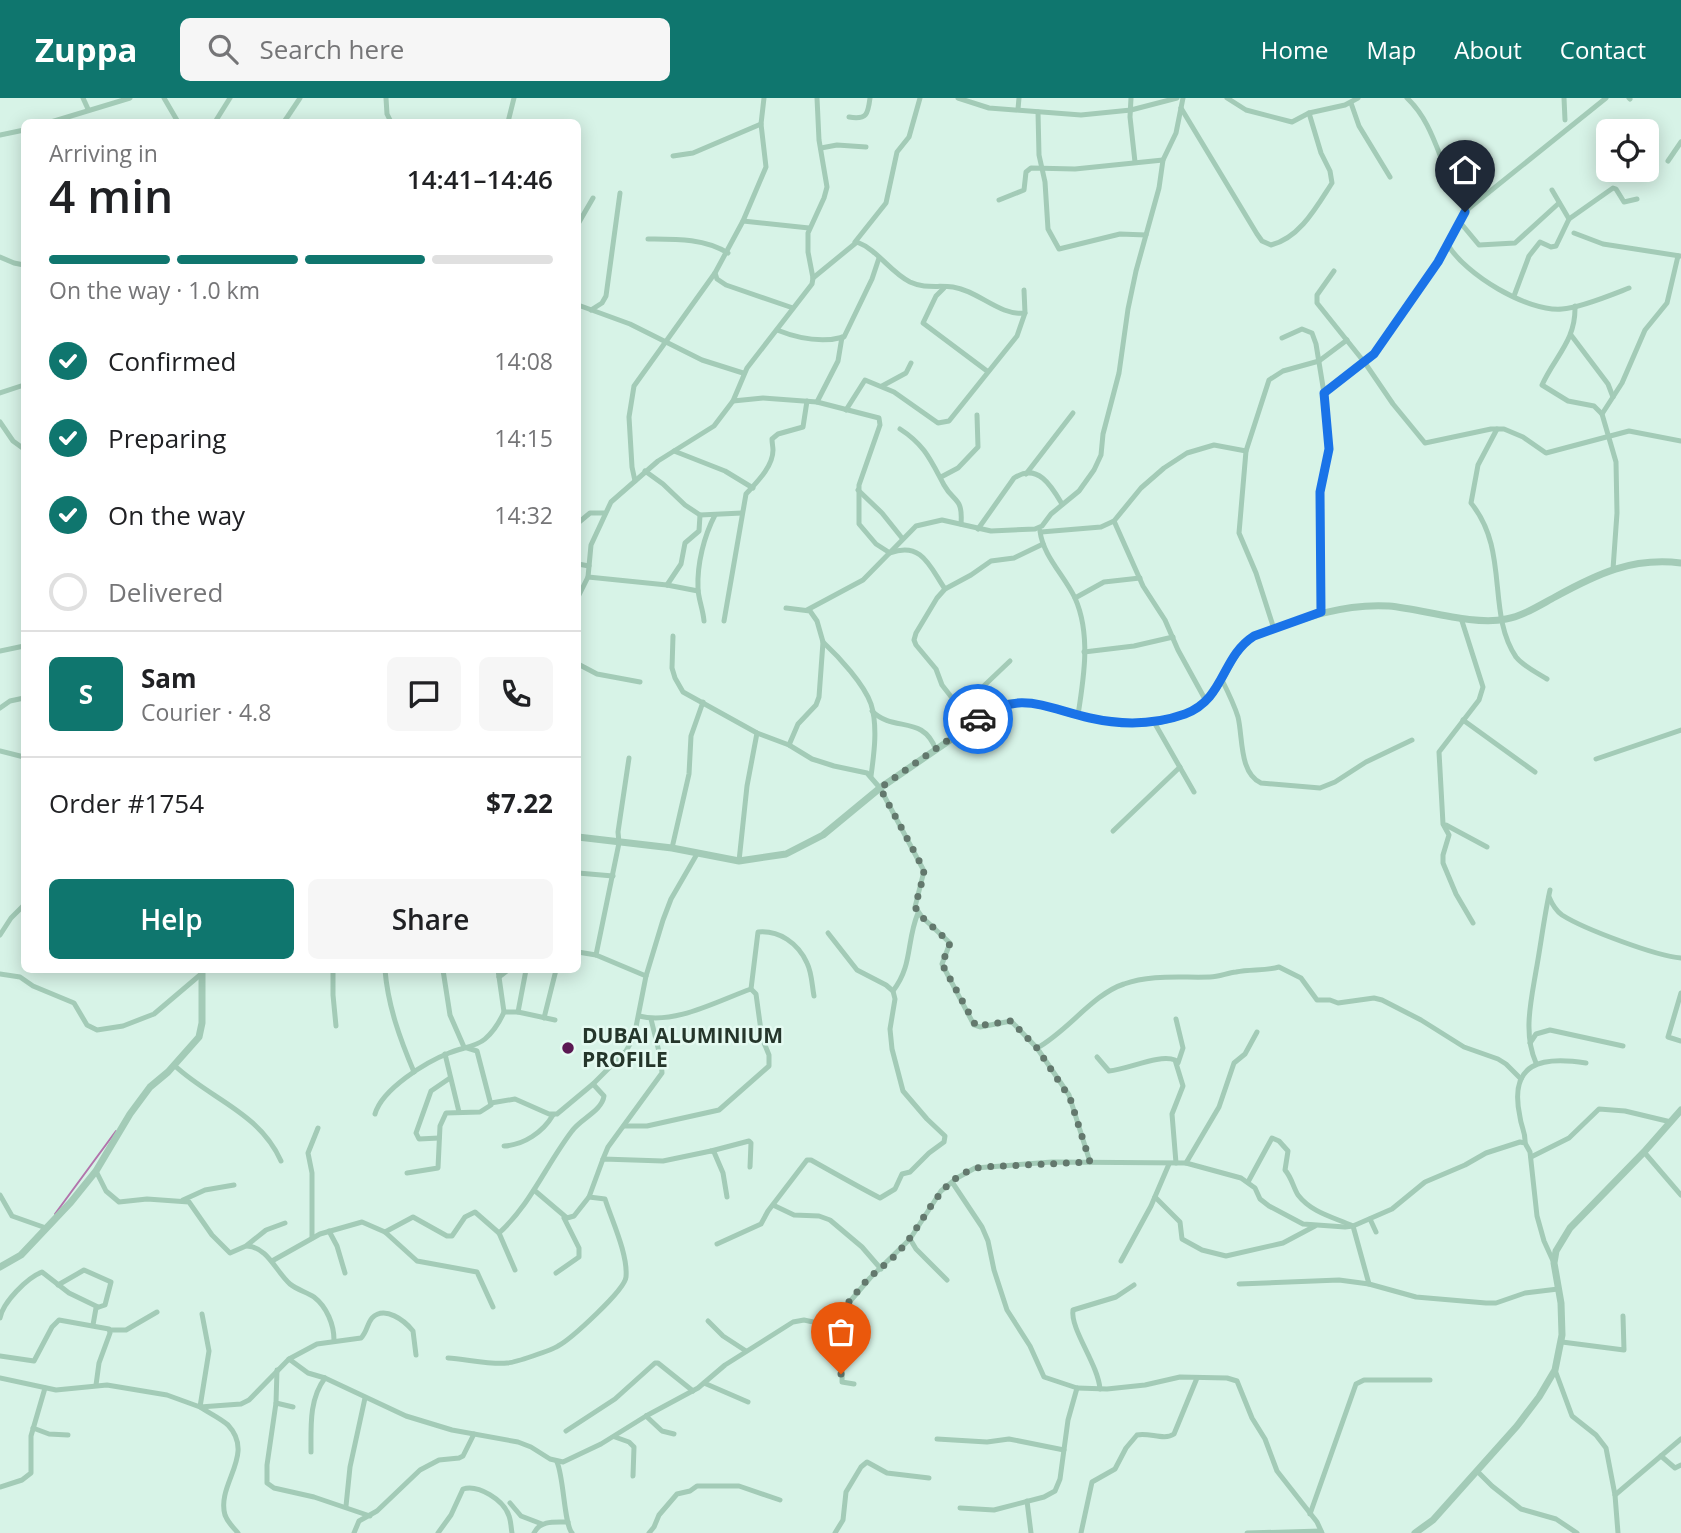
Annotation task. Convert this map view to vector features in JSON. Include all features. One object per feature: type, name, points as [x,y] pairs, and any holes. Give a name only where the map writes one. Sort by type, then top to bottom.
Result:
[{"type":"street","points":[[83,98],[88,109]]},
{"type":"street","points":[[60,119],[130,98]]},
{"type":"street","points":[[164,98],[176,119]]},
{"type":"street","points":[[217,119],[230,98]]},
{"type":"street","points":[[286,119],[300,98]]},
{"type":"street","points":[[386,98],[390,119]]},
{"type":"street","points":[[510,119],[514,98]]},
{"type":"street","points":[[635,481],[629,417],[634,386],[715,273],[743,221],[766,167],[761,124],[764,98]]},
{"type":"street","points":[[581,591],[588,577],[591,545],[611,502],[645,471],[709,430],[733,401],[743,373],[812,284],[808,252],[809,228],[826,191],[817,98]]},
{"type":"street","points":[[849,117],[866,117],[870,98]]},
{"type":"street","points":[[813,278],[855,243],[886,203],[897,152],[909,137],[920,98]]},
{"type":"street","points":[[958,98],[981,107],[1081,115],[1131,110],[1177,98]]},
{"type":"street","points":[[1018,98],[1018,109]]},
{"type":"street","points":[[1131,98],[1135,162]]},
{"type":"street","points":[[1078,715],[1084,652],[1080,614],[1075,598],[1043,544],[1040,530],[1051,514],[1084,484],[1101,455],[1103,433],[1119,373],[1128,309],[1159,188],[1163,160],[1176,132],[1183,98]]},
{"type":"street","points":[[1230,99],[1246,110],[1290,122],[1309,113],[1358,98]]},
{"type":"street","points":[[1407,98],[1434,139],[1450,183],[1468,209]]},
{"type":"street","points":[[1564,98],[1565,120]]},
{"type":"street","points":[[1324,393],[1365,363],[1398,322],[1468,209],[1606,98]]},
{"type":"street","points":[[1346,102],[1390,177]]},
{"type":"street","points":[[1181,108],[1251,225],[1268,245],[1276,244],[1296,230],[1312,214],[1332,183],[1309,113]]},
{"type":"street","points":[[1038,112],[1039,155],[1043,169],[1048,229],[1059,249],[1121,234],[1146,235]]},
{"type":"street","points":[[673,156],[693,153],[761,124]]},
{"type":"street","points":[[0,135],[21,131]]},
{"type":"street","points":[[1668,161],[1681,142]]},
{"type":"street","points":[[821,148],[837,145],[866,147]]},
{"type":"street","points":[[999,200],[1024,190],[1028,170],[1075,169],[1163,160]]},
{"type":"street","points":[[1514,296],[1529,256],[1540,242],[1551,247],[1556,246],[1569,219],[1613,188],[1625,202],[1637,200]]},
{"type":"street","points":[[1552,190],[1569,219]]},
{"type":"street","points":[[591,310],[602,303],[606,296],[620,193]]},
{"type":"street","points":[[581,219],[593,198]]},
{"type":"street","points":[[1459,221],[1480,245],[1512,244],[1523,238],[1559,203]]},
{"type":"street","points":[[743,221],[809,228]]},
{"type":"street","points":[[1574,233],[1603,244],[1680,256],[1667,303],[1646,330],[1633,360],[1602,414]]},
{"type":"street","points":[[648,239],[701,242],[728,253]]},
{"type":"street","points":[[855,243],[867,247],[908,281],[931,288],[954,287],[1006,311],[1025,313]]},
{"type":"street","points":[[1448,245],[1454,256],[1466,267],[1514,296],[1543,307],[1560,309],[1575,306],[1629,288]]},
{"type":"street","points":[[0,257],[21,264]]},
{"type":"street","points":[[777,330],[813,339],[842,337],[848,331],[879,258]]},
{"type":"street","points":[[1334,271],[1315,299],[1425,443],[1497,429],[1514,432],[1546,453],[1629,431],[1681,441]]},
{"type":"street","points":[[715,273],[717,279],[726,285],[793,308]]},
{"type":"street","points":[[944,288],[936,296],[923,323],[987,371]]},
{"type":"street","points":[[846,410],[865,380],[882,386],[942,424],[955,415],[987,371],[1016,338],[1025,313],[1024,290]]},
{"type":"street","points":[[581,306],[631,324],[702,360],[743,373]]},
{"type":"street","points":[[1575,306],[1575,325],[1571,335],[1542,385],[1568,401],[1594,406],[1602,414],[1616,462],[1618,500],[1613,569]]},
{"type":"street","points":[[1282,338],[1295,331],[1307,329],[1314,337],[1320,361],[1329,449],[1320,492],[1321,612]]},
{"type":"street","points":[[1571,335],[1608,384],[1613,397]]},
{"type":"street","points":[[817,401],[838,361],[842,337]]},
{"type":"street","points":[[1273,629],[1256,573],[1239,533],[1246,452],[1269,380],[1283,371],[1320,361],[1347,341]]},
{"type":"street","points":[[882,386],[906,373],[911,363]]},
{"type":"street","points":[[0,393],[21,386]]},
{"type":"street","points":[[733,401],[763,398],[817,401],[876,416],[880,420],[859,490],[859,523],[876,544],[890,553]]},
{"type":"street","points":[[724,621],[746,494],[753,488],[773,455],[772,439],[778,434],[803,427],[807,401]]},
{"type":"street","points":[[1026,474],[1073,413]]},
{"type":"street","points":[[941,477],[958,468],[978,447],[978,415]]},
{"type":"street","points":[[0,422],[13,442],[21,447]]},
{"type":"street","points":[[900,429],[919,443],[947,490],[959,503],[961,524]]},
{"type":"street","points":[[1497,429],[1478,465],[1471,501],[1483,517],[1492,540],[1502,620],[1510,644],[1519,660],[1547,679]]},
{"type":"street","points":[[786,608],[807,610],[863,580],[902,538],[916,526],[930,521],[947,520],[1001,532],[1101,527],[1114,521],[1141,488],[1181,456],[1214,445],[1246,452]]},
{"type":"street","points":[[674,451],[725,471],[753,488]]},
{"type":"street","points":[[645,471],[700,515],[742,513]]},
{"type":"street","points":[[978,529],[1014,478],[1026,474],[1045,478],[1062,504]]},
{"type":"street","points":[[859,490],[902,538]]},
{"type":"street","points":[[581,520],[590,513],[604,513]]},
{"type":"street","points":[[667,585],[681,564],[685,543],[699,531],[700,515]]},
{"type":"street","points":[[704,621],[698,591],[701,559],[715,515]]},
{"type":"street","points":[[1114,521],[1140,578],[1206,701]]},
{"type":"street","points":[[963,712],[914,641],[916,633],[944,589],[971,575],[983,565],[1000,559],[1014,558],[1043,544]]},
{"type":"street","points":[[890,553],[903,548],[921,555],[931,566],[944,589]]},
{"type":"street","points":[[581,837],[672,848],[739,861],[786,854],[803,848],[823,835],[880,788],[995,708],[1008,703],[1036,704],[1078,715],[1122,722],[1154,722],[1188,713],[1206,701],[1222,680],[1233,656],[1254,636],[1321,612],[1388,606],[1461,618],[1502,620],[1536,607],[1613,569],[1653,561],[1681,564]]},
{"type":"street","points":[[581,564],[589,565]]},
{"type":"street","points":[[588,577],[698,591]]},
{"type":"street","points":[[1075,598],[1104,582],[1140,578]]},
{"type":"street","points":[[789,745],[798,724],[818,701],[823,642],[817,621],[807,610]]},
{"type":"street","points":[[1461,618],[1483,687],[1479,700],[1439,752],[1443,824],[1449,835],[1443,863],[1456,894],[1473,923]]},
{"type":"street","points":[[673,636],[671,659],[675,678],[683,692],[757,733],[789,745],[822,763],[871,776],[924,871],[915,905],[918,913],[950,943],[942,964],[974,1025],[979,1027],[1011,1021],[1037,1048],[1070,1098],[1090,1162]]},
{"type":"street","points":[[1084,652],[1134,646],[1172,637]]},
{"type":"street","points":[[823,642],[852,674],[868,699],[872,711],[874,747],[871,776]]},
{"type":"street","points":[[0,651],[21,647]]},
{"type":"street","points":[[959,734],[963,712],[975,693],[1010,661]]},
{"type":"street","points":[[581,666],[597,674],[640,682]]},
{"type":"street","points":[[1222,680],[1238,719],[1248,771],[1261,783],[1320,788],[1412,740]]},
{"type":"street","points":[[0,708],[10,701],[21,699]]},
{"type":"street","points":[[672,848],[689,774],[691,736],[702,702]]},
{"type":"street","points":[[872,711],[888,720],[924,730],[932,739],[936,750]]},
{"type":"street","points":[[1463,720],[1535,772]]},
{"type":"street","points":[[1154,722],[1194,792]]},
{"type":"street","points":[[1596,759],[1681,730]]},
{"type":"street","points":[[739,861],[749,774],[757,733]]},
{"type":"street","points":[[0,751],[21,756]]},
{"type":"street","points":[[596,954],[619,842],[618,832],[629,758]]},
{"type":"street","points":[[1113,831],[1180,767]]},
{"type":"street","points":[[1443,824],[1486,847]]},
{"type":"street","points":[[504,1146],[523,1142],[533,1136],[626,1051],[635,1037],[646,976],[669,904],[696,853]]},
{"type":"street","points":[[581,873],[613,876]]},
{"type":"street","points":[[1536,1063],[1530,1043],[1530,999],[1550,890]]},
{"type":"street","points":[[1549,897],[1559,913],[1590,929],[1665,957],[1681,958]]},
{"type":"street","points":[[0,935],[21,908]]},
{"type":"street","points":[[893,991],[906,970],[911,930],[918,913]]},
{"type":"street","points":[[751,989],[760,931],[783,936],[791,942],[806,961],[814,996]]},
{"type":"street","points":[[717,1244],[761,1224],[807,1160],[882,1198],[895,1189],[902,1174],[910,1172],[944,1142],[945,1136],[903,1091],[892,1049],[890,1029],[895,999],[893,991],[858,970],[828,933]]},
{"type":"street","points":[[581,952],[596,954],[646,976]]},
{"type":"street","points":[[1037,1048],[1056,1037],[1110,990],[1125,983],[1175,977],[1212,977],[1279,967],[1301,978],[1317,1000],[1330,999],[1338,1003],[1374,998],[1382,1000],[1422,1020],[1464,1047],[1506,1064],[1521,1079]]},
{"type":"street","points":[[0,974],[20,977],[33,986],[74,1003],[87,1026],[97,1030],[122,1027],[154,1014],[200,973]]},
{"type":"street","points":[[0,1267],[21,1255],[96,1171],[130,1114],[150,1087],[194,1045],[201,1031],[201,973]]},
{"type":"street","points":[[333,973],[332,995],[336,1027]]},
{"type":"street","points":[[385,973],[394,1018],[414,1072]]},
{"type":"street","points":[[443,973],[450,1015],[464,1047],[477,1051],[491,1103]]},
{"type":"street","points":[[375,1114],[377,1106],[387,1094],[414,1072],[445,1054],[484,1040],[504,1012],[498,973]]},
{"type":"street","points":[[518,1012],[525,973]]},
{"type":"street","points":[[544,1018],[555,973]]},
{"type":"street","points":[[639,1016],[651,1019],[674,1016],[751,989]]},
{"type":"street","points":[[624,1126],[646,1126],[719,1110],[760,1076],[769,1066],[769,1055],[762,1038],[756,994],[751,989]]},
{"type":"street","points":[[1681,993],[1668,1037],[1681,1041]]},
{"type":"street","points":[[504,1012],[518,1012],[555,1020]]},
{"type":"street","points":[[564,1218],[574,1216],[589,1197],[608,1147],[662,1073],[651,1019]]},
{"type":"street","points":[[1121,1261],[1172,1163],[1172,1112],[1183,1089],[1178,1063],[1183,1048],[1176,1019]]},
{"type":"street","points":[[1530,1043],[1536,1034],[1550,1030],[1623,1046]]},
{"type":"street","points":[[1186,1163],[1223,1099],[1234,1063],[1245,1054],[1257,1032]]},
{"type":"street","points":[[445,1054],[459,1112]]},
{"type":"street","points":[[1097,1057],[1109,1071],[1125,1070],[1160,1058],[1173,1059],[1178,1063]]},
{"type":"street","points":[[1415,1533],[1433,1520],[1517,1426],[1555,1370],[1562,1342],[1558,1289],[1554,1263],[1537,1216],[1531,1157],[1519,1114],[1521,1079],[1536,1063],[1553,1059],[1586,1063]]},
{"type":"street","points":[[174,1065],[187,1077],[229,1102],[255,1124],[271,1142],[281,1161]]},
{"type":"street","points":[[439,1138],[419,1139],[416,1133],[430,1093],[450,1078]]},
{"type":"street","points":[[499,1233],[516,1217],[574,1128],[602,1103],[604,1096],[593,1084]]},
{"type":"street","points":[[407,1173],[438,1167],[443,1115],[480,1112],[491,1103],[515,1099],[553,1115]]},
{"type":"street","points":[[1531,1157],[1569,1138],[1599,1109],[1625,1111],[1671,1122]]},
{"type":"street","points":[[1554,1263],[1556,1251],[1570,1228],[1681,1110]]},
{"type":"street","points":[[312,1238],[312,1173],[308,1153],[318,1128]]},
{"type":"street","points":[[1248,1182],[1272,1138],[1288,1151],[1285,1170],[1293,1180],[1297,1193],[1311,1208],[1353,1226]]},
{"type":"street","points":[[603,1159],[663,1161],[749,1141],[750,1167]]},
{"type":"street","points":[[827,1325],[910,1239],[933,1202],[951,1182],[972,1169],[1090,1162],[1186,1163],[1248,1182],[1269,1206],[1303,1224],[1353,1226],[1392,1209],[1425,1182],[1486,1153],[1517,1142],[1525,1143]]},
{"type":"street","points":[[711,1151],[720,1165],[727,1197]]},
{"type":"street","points":[[1644,1152],[1681,1195]]},
{"type":"street","points":[[96,1171],[110,1196],[119,1202],[134,1199],[183,1200],[192,1204],[212,1236],[228,1252],[232,1253],[246,1246],[266,1230],[285,1223]]},
{"type":"street","points":[[951,1182],[982,1227],[1002,1298],[1030,1346],[1041,1374],[1049,1380],[1077,1388],[1100,1389],[1129,1388],[1180,1377],[1227,1378],[1237,1381],[1277,1471],[1321,1532]]},
{"type":"street","points":[[183,1200],[205,1191],[233,1185]]},
{"type":"street","points":[[534,1190],[564,1218],[579,1248],[579,1257],[556,1273]]},
{"type":"street","points":[[0,1195],[12,1216],[46,1228]]},
{"type":"street","points":[[448,1358],[509,1363],[558,1347],[617,1293],[626,1279],[611,1213],[605,1199],[589,1197]]},
{"type":"street","points":[[1155,1197],[1180,1222],[1182,1239],[1217,1255],[1226,1256],[1283,1243],[1315,1226]]},
{"type":"street","points":[[773,1205],[794,1215],[819,1216],[830,1220],[862,1247],[881,1269]]},
{"type":"street","points":[[386,1233],[413,1217],[447,1236],[452,1236],[465,1217],[475,1212],[499,1233],[515,1270]]},
{"type":"street","points":[[1370,1219],[1376,1232]]},
{"type":"street","points":[[272,1261],[312,1238],[362,1222],[386,1233],[417,1261],[477,1272],[493,1307]]},
{"type":"street","points":[[1353,1226],[1369,1284]]},
{"type":"street","points":[[329,1231],[337,1246],[345,1273]]},
{"type":"street","points":[[910,1239],[916,1249],[947,1280]]},
{"type":"street","points":[[246,1246],[258,1248],[272,1261],[287,1282],[315,1298],[323,1307],[333,1328],[334,1340]]},
{"type":"street","points":[[0,1318],[5,1307],[37,1273],[43,1272],[58,1285],[69,1293],[98,1307],[105,1304],[112,1285],[108,1280],[84,1270],[58,1285]]},
{"type":"street","points":[[1239,1284],[1329,1280],[1369,1284],[1416,1297],[1486,1303],[1496,1303],[1525,1293],[1558,1289]]},
{"type":"street","points":[[1100,1389],[1094,1366],[1073,1321],[1073,1310],[1116,1297],[1134,1285]]},
{"type":"street","points":[[93,1325],[98,1307]]},
{"type":"street","points":[[0,1357],[34,1361],[52,1327],[59,1320],[110,1330],[126,1329],[157,1312]]},
{"type":"street","points":[[200,1407],[209,1351],[202,1314]]},
{"type":"street","points":[[200,1407],[244,1403],[289,1359],[317,1344],[361,1338],[365,1335],[370,1320],[376,1315],[395,1316],[408,1324],[413,1331],[416,1355]]},
{"type":"street","points":[[1562,1342],[1624,1350],[1623,1316]]},
{"type":"street","points":[[289,1359],[308,1373],[325,1378],[406,1416],[524,1444],[557,1462],[569,1461],[615,1437],[646,1416],[693,1391],[724,1365],[793,1322],[804,1320],[827,1325],[843,1340],[842,1382],[854,1384]]},
{"type":"street","points":[[708,1321],[723,1336],[746,1351]]},
{"type":"street","points":[[96,1385],[99,1363],[110,1330]]},
{"type":"street","points":[[566,1431],[615,1399],[655,1363],[693,1391]]},
{"type":"street","points":[[277,1370],[267,1483],[274,1488],[346,1506],[370,1516]]},
{"type":"street","points":[[1555,1370],[1572,1416],[1597,1435],[1606,1448],[1615,1495],[1618,1533]]},
{"type":"street","points":[[0,1378],[65,1391],[96,1385],[154,1392],[200,1407],[226,1423],[235,1436],[239,1455],[226,1494],[224,1510],[228,1522],[238,1533]]},
{"type":"street","points":[[311,1452],[314,1402],[325,1378]]},
{"type":"street","points":[[1081,1533],[1092,1482],[1115,1469],[1126,1448],[1137,1435],[1150,1434],[1166,1438],[1174,1434],[1198,1378]]},
{"type":"street","points":[[1310,1514],[1356,1384],[1364,1380],[1430,1380]]},
{"type":"street","points":[[704,1383],[748,1402]]},
{"type":"street","points":[[0,1487],[22,1480],[31,1473],[33,1428],[45,1388]]},
{"type":"street","points":[[960,1508],[994,1510],[1051,1494],[1056,1489],[1068,1420],[1077,1388]]},
{"type":"street","points":[[346,1506],[350,1467],[365,1398]]},
{"type":"street","points":[[276,1404],[293,1407]]},
{"type":"street","points":[[646,1416],[662,1432],[674,1434]]},
{"type":"street","points":[[33,1428],[49,1434],[68,1435]]},
{"type":"street","points":[[354,1533],[359,1521],[370,1516],[420,1470],[439,1460],[463,1456],[474,1434]]},
{"type":"street","points":[[615,1437],[634,1447],[633,1476]]},
{"type":"street","points":[[937,1439],[987,1442],[1009,1439],[1064,1450]]},
{"type":"street","points":[[1615,1495],[1681,1439]]},
{"type":"street","points":[[1661,1456],[1675,1468],[1681,1465]]},
{"type":"street","points":[[557,1462],[567,1527],[572,1533]]},
{"type":"street","points":[[835,1533],[843,1520],[846,1492],[861,1466],[867,1462],[887,1473],[929,1478]]},
{"type":"street","points":[[1477,1471],[1521,1509],[1556,1520],[1577,1533]]},
{"type":"street","points":[[649,1533],[659,1515],[677,1494],[697,1486],[739,1486],[780,1500]]},
{"type":"street","points":[[438,1533],[451,1515],[463,1489],[469,1487],[495,1497],[509,1516],[512,1533]]},
{"type":"street","points":[[1027,1501],[1031,1533]]},
{"type":"street","points":[[510,1503],[521,1516],[542,1524]]},
{"type":"street","points":[[534,1533],[536,1527],[542,1524],[568,1522]]},
{"type":"street","points":[[1247,1533],[1321,1532]]},
{"type":"waterway","points":[[55,1214],[116,1131]]},
{"type":"way so far","points":[[841,1374],[843,1340],[827,1325],[910,1239],[933,1202],[951,1182],[972,1169],[982,1167],[1090,1162],[1070,1098],[1037,1048],[1012,1021],[977,1027],[964,1006],[942,964],[950,943],[915,907],[924,874],[923,868],[880,788],[978,719]]},
{"type":"place","name":"DUBAI ALUMINIUM PROFILE","points":[[568,1048]]},
{"type":"route","points":[[978,719],[1001,705],[1017,702],[1036,704],[1092,719],[1136,723],[1169,719],[1188,713],[1211,696],[1233,656],[1245,642],[1254,636],[1321,612],[1320,492],[1329,449],[1324,393],[1374,354],[1432,272],[1465,212]]}]
